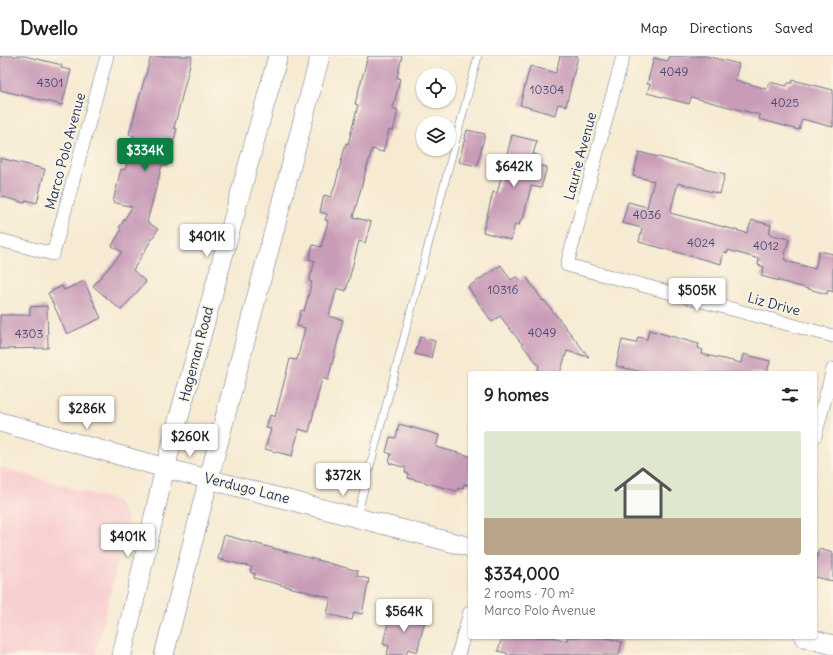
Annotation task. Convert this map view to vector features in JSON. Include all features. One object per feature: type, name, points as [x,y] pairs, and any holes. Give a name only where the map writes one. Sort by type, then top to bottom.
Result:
[{"type":"main road","name":"Hageman Road","points":[[122,655],[165,468],[278,56]]},
{"type":"main road","points":[[164,655],[320,56]]},
{"type":"main road","name":"Verdugo Lane","points":[[0,422],[165,468],[209,478],[468,546]]},
{"type":"main road","points":[[811,639],[833,645]]},
{"type":"street","name":"Marco Polo Avenue","points":[[0,240],[53,254],[107,56]]},
{"type":"street","name":"Laurie Avenue","points":[[567,265],[623,56]]},
{"type":"street","name":"Liz Drive","points":[[567,265],[833,336]]},
{"type":"street","points":[[817,429],[833,369]]},
{"type":"street","points":[[458,655],[468,619]]},
{"type":"lane","points":[[357,517],[478,56]]},
{"type":"shaded area","points":[[0,467],[117,501],[128,520],[95,655],[0,655]]},
{"type":"building","points":[[0,56],[25,56],[62,65],[61,68],[71,70],[62,105],[0,90]]},
{"type":"building","points":[[151,56],[192,56],[174,128],[177,129],[167,166],[162,165],[147,222],[158,229],[133,270],[146,282],[121,310],[93,286],[122,252],[112,246],[121,230],[119,228],[132,207],[113,202],[121,169],[125,170],[134,136],[129,134]]},
{"type":"building","points":[[368,56],[402,56],[397,78],[400,78],[393,109],[398,110],[393,131],[389,130],[383,152],[372,149],[353,217],[371,222],[365,243],[359,241],[346,291],[337,288],[329,316],[343,320],[328,380],[322,378],[309,432],[299,429],[292,456],[265,449],[271,429],[266,428],[270,415],[275,417],[290,359],[297,360],[305,328],[297,326],[301,310],[304,311],[312,282],[309,281],[315,261],[309,259],[313,245],[321,247],[328,221],[325,220],[327,214],[320,212],[324,195],[331,197],[336,182],[358,105],[355,104]]},
{"type":"building","points":[[560,56],[578,56],[566,106],[558,104],[555,115],[520,105],[530,66],[556,73]]},
{"type":"building","points":[[669,56],[706,56],[739,64],[735,80],[767,89],[769,82],[787,86],[788,83],[792,83],[793,80],[833,90],[833,127],[802,119],[799,130],[759,119],[760,115],[691,97],[689,104],[647,93],[650,84],[647,84],[654,58],[668,61]]},
{"type":"building","points":[[467,130],[485,134],[477,166],[459,162]]},
{"type":"building","points":[[512,135],[537,141],[533,154],[540,156],[537,165],[547,167],[541,188],[531,186],[523,219],[521,219],[519,225],[515,224],[511,240],[483,232],[493,192],[497,193]]},
{"type":"building","points":[[639,152],[725,174],[720,194],[678,183],[670,213],[747,233],[752,220],[771,225],[769,234],[789,239],[784,259],[786,261],[815,269],[819,251],[833,254],[833,292],[828,290],[827,294],[761,276],[764,267],[758,265],[759,259],[728,250],[728,253],[724,252],[721,264],[639,242],[642,228],[622,223],[628,202],[647,207],[654,181],[633,176]]},
{"type":"building","points":[[0,158],[45,169],[37,203],[26,200],[25,203],[0,196]]},
{"type":"building","points":[[501,265],[511,280],[517,276],[520,280],[526,276],[543,301],[544,300],[589,357],[567,351],[561,371],[538,371],[539,366],[500,316],[492,322],[468,287]]},
{"type":"building","points":[[84,281],[101,318],[67,334],[48,293],[62,286],[64,290]]},
{"type":"building","points":[[47,306],[48,348],[0,349],[0,315],[30,315],[30,307]]},
{"type":"building","points":[[649,330],[699,344],[698,348],[703,350],[702,354],[741,363],[743,354],[770,361],[768,371],[637,371],[616,366],[622,340],[636,343],[638,337],[647,339]]},
{"type":"building","points":[[420,337],[435,341],[431,358],[415,354]]},
{"type":"building","points":[[399,424],[439,435],[436,447],[468,455],[468,485],[464,484],[463,489],[458,488],[457,491],[408,478],[409,474],[405,472],[406,468],[389,463],[391,454],[386,452],[390,437],[396,438]]},
{"type":"building","points":[[224,535],[358,571],[357,576],[369,579],[362,614],[354,612],[352,620],[327,614],[331,598],[254,578],[255,574],[250,572],[252,567],[218,559]]},
{"type":"building","points":[[819,549],[833,553],[833,581],[817,577],[817,556]]},
{"type":"building","points":[[401,609],[426,616],[417,652],[408,649],[406,655],[387,655],[389,646],[383,644],[389,619],[398,621]]},
{"type":"building","points":[[501,639],[560,639],[567,641],[568,639],[611,639],[622,642],[619,655],[507,655],[507,653],[498,651]]}]
